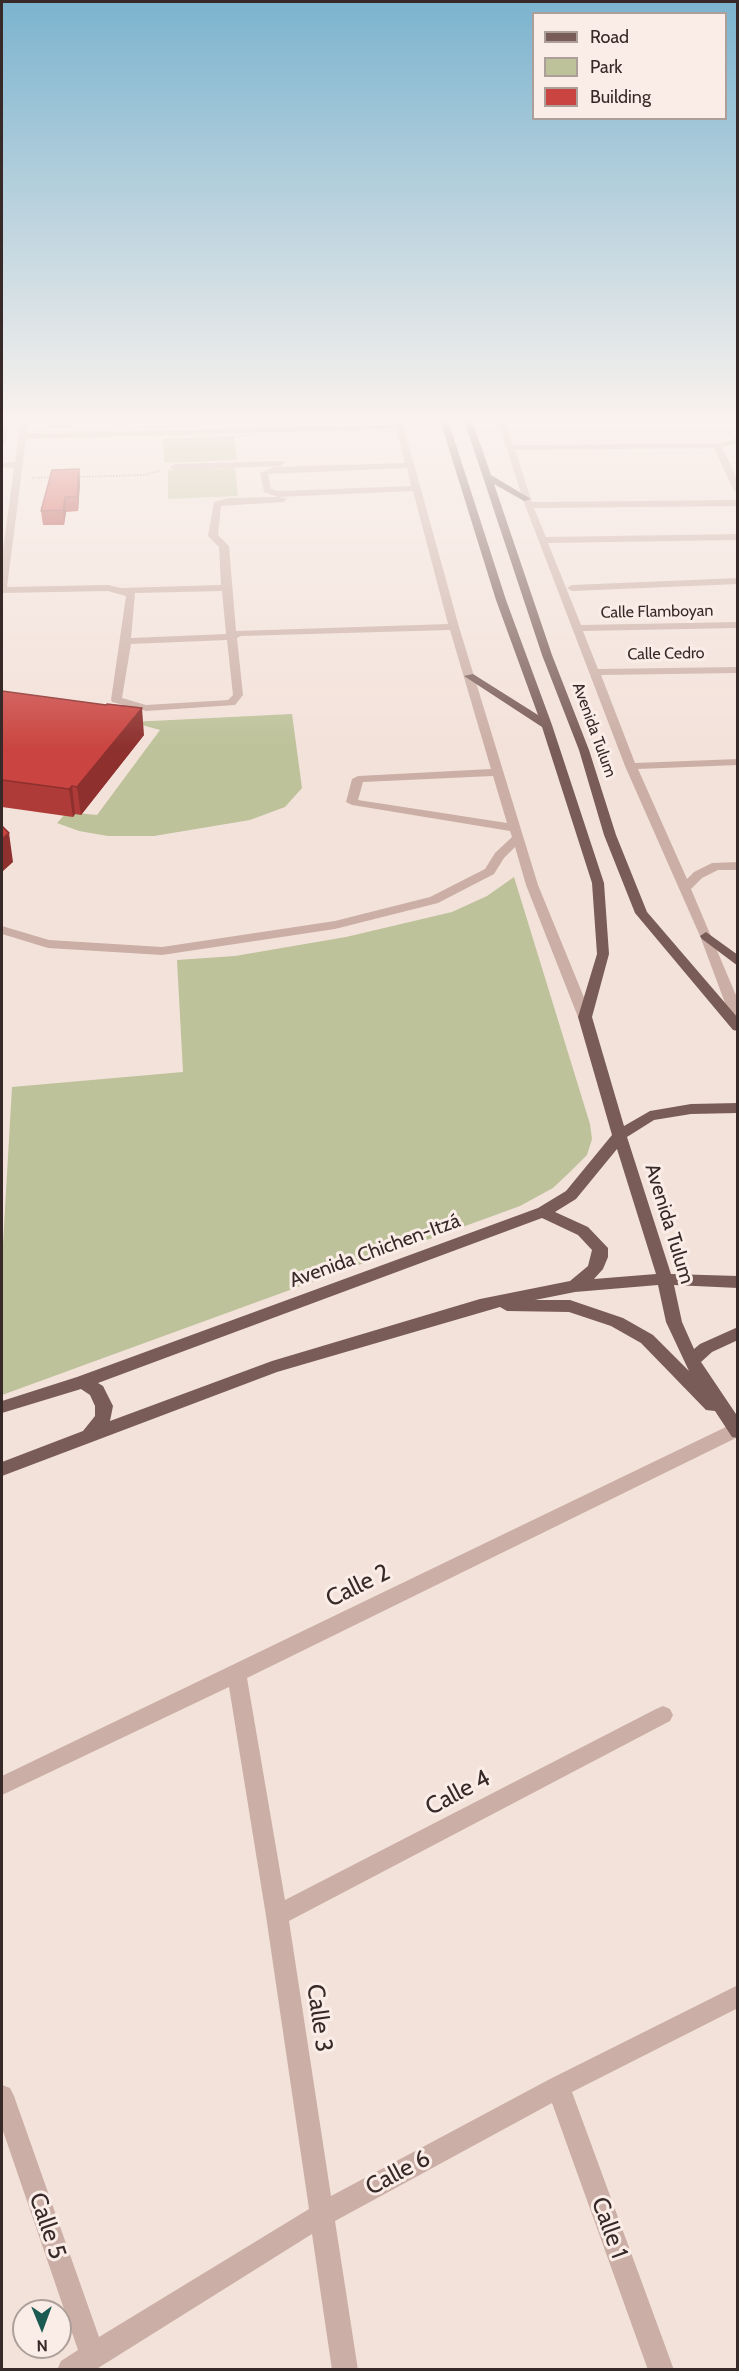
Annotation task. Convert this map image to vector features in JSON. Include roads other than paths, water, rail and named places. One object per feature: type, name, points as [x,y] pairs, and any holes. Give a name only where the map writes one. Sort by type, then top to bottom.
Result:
[{"type":"main road","points":[[478,528],[501,600],[547,725],[598,883],[603,954],[585,1017]]},
{"type":"main road","name":"Avenida Tulum","points":[[505,528],[547,655],[584,750],[610,835],[641,913],[738,1027]]},
{"type":"main road","points":[[469,675],[547,725]]},
{"type":"main road","points":[[706,936],[738,962]]},
{"type":"main road","name":"Avenida Tulum","points":[[585,1017],[601,1076],[665,1279],[674,1322],[691,1361],[737,1431]]},
{"type":"main road","name":"Avenida Chichen-Itzá","points":[[2,1407],[83,1382],[543,1212],[571,1195],[621,1134],[650,1116],[691,1109],[738,1108]]},
{"type":"main road","points":[[543,1212],[582,1231],[600,1248],[600,1257],[595,1269],[575,1286]]},
{"type":"main road","points":[[2,1469],[272,1367],[480,1305],[575,1286],[665,1279],[738,1281]]},
{"type":"main road","points":[[480,1305],[570,1306],[617,1323],[647,1339],[737,1431]]},
{"type":"main road","points":[[691,1361],[706,1348],[738,1334]]},
{"type":"main road","points":[[83,1382],[97,1392],[104,1406],[103,1418],[90,1435]]},
{"type":"street","points":[[5,528],[2,590],[108,588],[131,594],[117,700],[146,708],[231,704],[238,695],[226,588],[224,546],[213,536],[214,528]]},
{"type":"street","name":"Avenida Tulum","points":[[427,528],[454,627],[532,885],[585,1017]]},
{"type":"street","name":"Avenida Tulum","points":[[538,528],[631,766],[706,936],[738,1018]]},
{"type":"street","points":[[543,540],[738,537]]},
{"type":"street","name":"Calle Flamboyan","points":[[572,588],[738,581]]},
{"type":"street","points":[[122,591],[226,588]]},
{"type":"street","name":"Calle Flamboyan","points":[[578,628],[738,625]]},
{"type":"street","points":[[126,641],[232,637],[239,633],[454,627]]},
{"type":"street","name":"Calle Cedro","points":[[595,672],[738,670]]},
{"type":"street","points":[[631,766],[738,762]]},
{"type":"street","points":[[2,930],[48,944],[162,951],[335,925],[434,900],[490,871],[517,833],[352,802],[358,779],[498,772]]},
{"type":"street","points":[[684,889],[698,875],[717,866],[738,866]]},
{"type":"street","name":"Calle 2","points":[[2,1786],[737,1431]]},
{"type":"street","name":"Calle 3","points":[[237,1674],[277,1916],[345,2370]]},
{"type":"street","name":"Calle 4","points":[[277,1916],[663,1715]]},
{"type":"street","name":"Calle 6","points":[[70,2370],[321,2215],[558,2087],[738,1996]]},
{"type":"street","name":"Calle 1","points":[[558,2087],[661,2370]]},
{"type":"street","name":"Calle 5","points":[[2,2096],[93,2356]]}]
